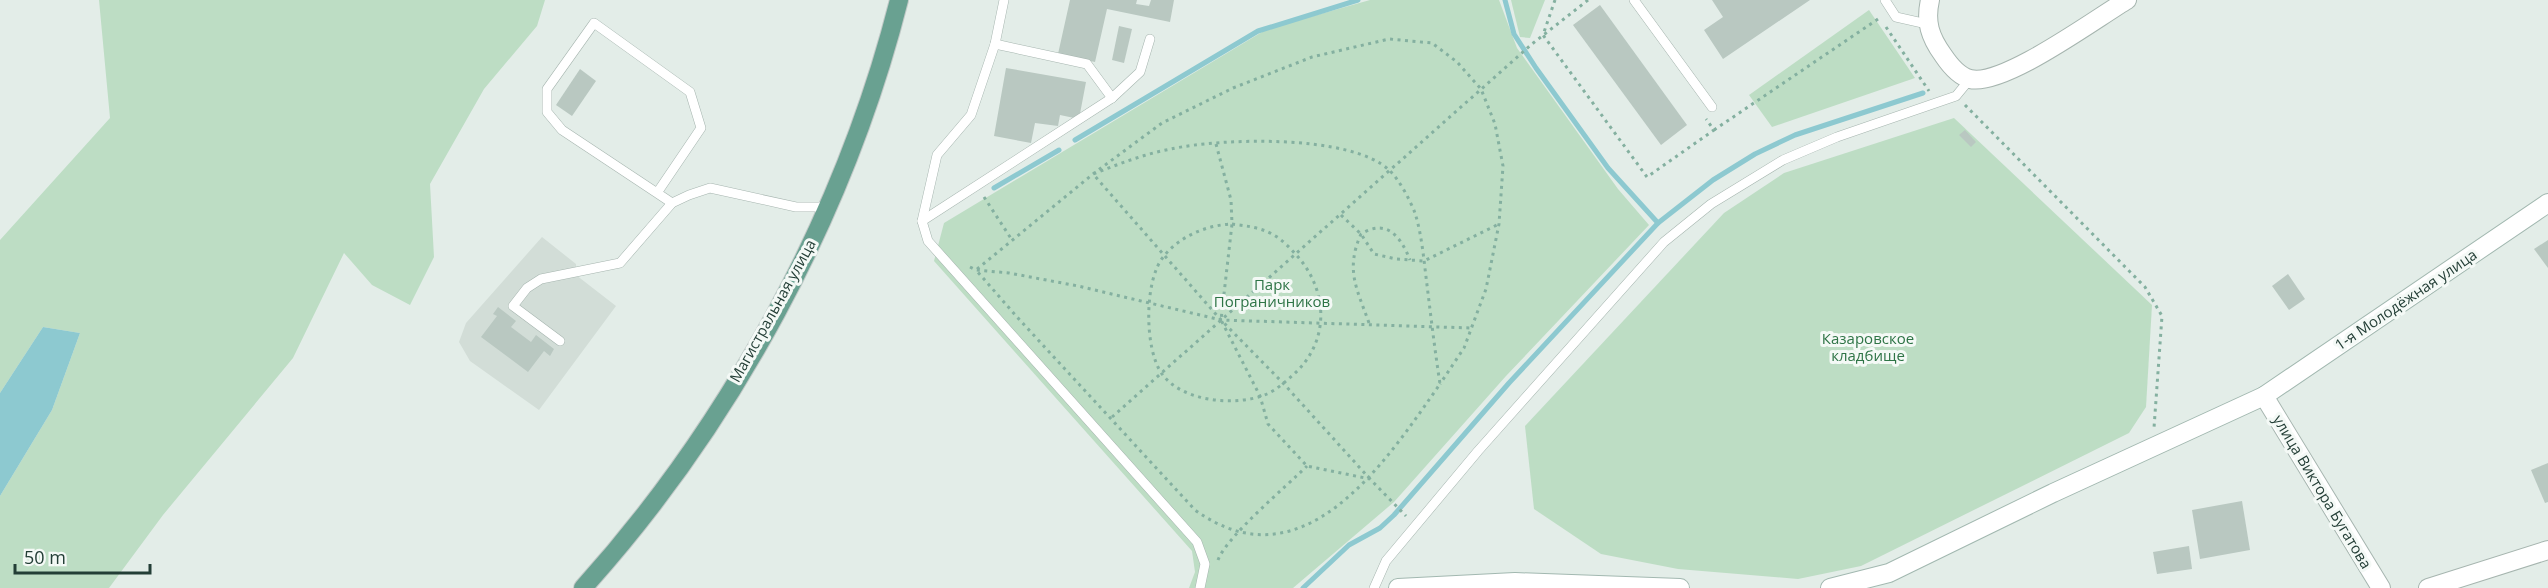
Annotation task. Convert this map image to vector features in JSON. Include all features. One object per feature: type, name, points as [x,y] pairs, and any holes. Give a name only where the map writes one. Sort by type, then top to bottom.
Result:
[{"type":"main road","name":"Магистральная улица","points":[[583,588],[611,557],[665,487],[708,425],[754,351],[793,281],[828,207],[884,62],[899,0]]},
{"type":"street","points":[[1930,0],[1927,24],[1933,42],[1950,65],[1970,79],[1989,79],[2017,69],[2127,0]]},
{"type":"street","name":"1-я Молодёжная улица","points":[[1830,588],[1889,573],[2053,493],[2264,396],[2548,203]]},
{"type":"street","name":"улица Виктора Бугатова","points":[[2264,396],[2381,588]]},
{"type":"street","points":[[2428,588],[2548,550]]},
{"type":"street","points":[[1398,588],[1515,582],[1680,588]]},
{"type":"lane","points":[[1004,0],[995,44],[971,115],[937,155],[922,221],[928,241],[1197,542],[1205,564],[1200,588]]},
{"type":"lane","points":[[1634,0],[1712,107]]},
{"type":"lane","points":[[1885,0],[1896,17],[1927,24]]},
{"type":"lane","points":[[657,193],[701,128],[690,92],[594,23],[547,89],[547,112],[562,130],[672,203]]},
{"type":"lane","points":[[922,221],[1112,98],[1140,72],[1150,39]]},
{"type":"lane","points":[[995,44],[1087,64],[1112,98]]},
{"type":"lane","points":[[1374,588],[1386,561],[1478,451],[1664,242],[1711,204],[1783,160],[1837,137],[1956,96],[1970,79]]},
{"type":"lane","points":[[560,341],[513,306],[527,288],[541,279],[620,263],[672,203],[710,188],[796,207],[828,207]]},
{"type":"path","points":[[1543,35],[1555,0]]},
{"type":"path","points":[[1097,430],[1518,56],[1588,0]]},
{"type":"path","points":[[1543,35],[1647,177],[1891,10]]},
{"type":"path","points":[[1880,18],[1937,103]]},
{"type":"path","points":[[1389,39],[1432,43],[1457,62],[1481,89],[1495,124],[1503,166],[1499,224],[1486,289],[1464,348],[1393,453],[1370,479],[1318,524],[1296,533],[1261,538],[1237,535],[1212,524],[1195,510],[976,270],[1093,174],[1162,123],[1233,88],[1312,57],[1389,39]]},
{"type":"path","points":[[1956,96],[2145,287],[2162,316],[2152,447]]},
{"type":"path","points":[[1700,111],[1714,130]]},
{"type":"path","points":[[1093,174],[1142,155],[1174,148],[1216,144],[1282,141],[1335,147],[1374,159],[1390,170],[1414,213],[1424,261],[1440,384]]},
{"type":"path","points":[[1216,144],[1231,200],[1232,224],[1221,320],[1260,396],[1268,424],[1307,466],[1370,479]]},
{"type":"path","points":[[1093,174],[1221,320],[1283,383],[1402,512]]},
{"type":"path","points":[[977,185],[1012,240]]},
{"type":"path","points":[[1341,215],[1360,234],[1374,254],[1410,261],[1424,261],[1499,224]]},
{"type":"path","points":[[1232,224],[1252,226],[1273,234],[1307,267],[1317,287],[1322,307],[1322,323],[1313,349],[1300,369],[1283,383],[1260,396],[1221,403],[1196,396],[1174,385],[1161,373],[1151,346],[1149,303],[1157,267],[1164,255],[1200,230],[1213,225],[1232,224]]},
{"type":"path","points":[[1369,323],[1353,280],[1352,263],[1360,234],[1372,227],[1387,229],[1403,242],[1410,261]]},
{"type":"path","points":[[967,266],[976,270],[1009,273],[1221,320],[1472,328]]},
{"type":"path","points":[[1218,567],[1218,558],[1237,535],[1307,466]]},
{"type":"shaded area","points":[[542,237],[576,264],[576,275],[616,306],[539,410],[470,361],[459,342],[466,323]]},
{"type":"green space","points":[[99,0],[545,0],[537,26],[484,89],[430,184],[434,257],[410,305],[372,285],[344,253],[293,358],[163,515],[109,588],[0,588],[0,496],[52,410],[80,333],[43,327],[0,393],[0,240],[110,118]]},
{"type":"green space","name":"Парк Пограничников","points":[[1370,0],[1499,0],[1517,48],[1618,189],[1649,225],[1506,376],[1394,502],[1293,588],[1189,588],[1195,572],[1192,551],[934,261],[944,223],[1267,29]]},
{"type":"green space","points":[[1511,0],[1545,0],[1530,38],[1520,37]]},
{"type":"green space","points":[[1869,10],[1915,78],[1772,127],[1749,95]]},
{"type":"green space","name":"Казаровское кладбище","points":[[1954,118],[2152,305],[2146,407],[2129,433],[1861,566],[1798,579],[1678,569],[1601,554],[1534,509],[1525,426],[1724,213],[1784,173]]},
{"type":"water","points":[[43,327],[80,333],[52,410],[0,496],[0,393]]},
{"type":"building","points":[[1070,0],[1137,0],[1136,4],[1149,6],[1151,0],[1174,0],[1170,22],[1107,9],[1095,62],[1058,54]]},
{"type":"building","points":[[1712,0],[1810,0],[1723,59],[1704,30],[1723,17]]},
{"type":"building","points":[[1600,5],[1687,125],[1661,145],[1573,25]]},
{"type":"building","points":[[1119,26],[1132,29],[1124,63],[1112,60]]},
{"type":"building","points":[[1006,68],[1086,82],[1079,119],[1060,115],[1058,126],[1035,123],[1031,143],[994,136]]},
{"type":"building","points":[[580,69],[596,81],[572,116],[556,105]]},
{"type":"building","points":[[1965,130],[1976,142],[1971,147],[1959,135]]},
{"type":"building","points":[[2548,240],[2548,268],[2534,249]]},
{"type":"building","points":[[2288,274],[2305,299],[2289,310],[2272,286]]},
{"type":"building","points":[[498,307],[516,321],[511,327],[531,342],[536,335],[554,349],[550,356],[544,351],[528,372],[481,337],[497,316],[493,314]]},
{"type":"building","points":[[2548,463],[2548,502],[2545,503],[2531,470]]},
{"type":"building","points":[[2242,501],[2250,550],[2200,559],[2192,510]]},
{"type":"building","points":[[2189,546],[2192,569],[2157,574],[2153,552]]},
{"type":"waterway","points":[[1075,140],[1258,31],[1358,0]]},
{"type":"waterway","points":[[1303,588],[1349,545],[1380,528],[1394,515],[1509,383],[1658,223],[1608,168],[1536,68],[1514,34],[1505,0]]},
{"type":"waterway","points":[[1658,223],[1713,180],[1755,154],[1795,135],[1923,93]]},
{"type":"waterway","points":[[994,188],[1059,150]]}]
